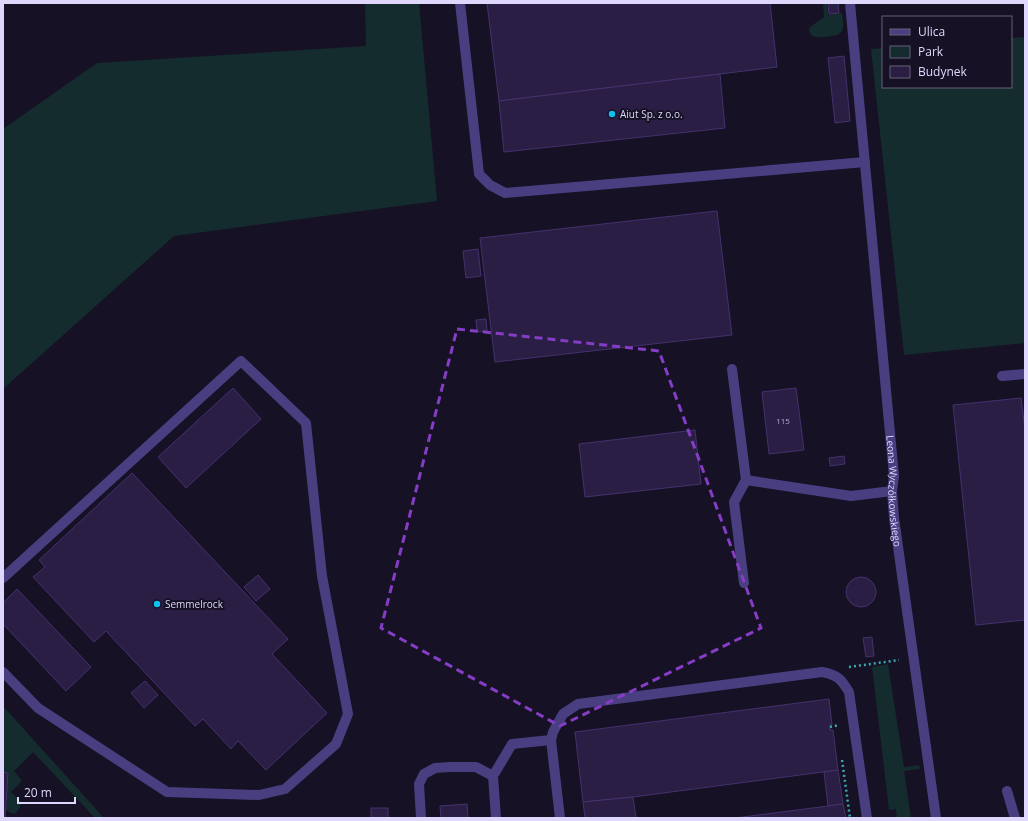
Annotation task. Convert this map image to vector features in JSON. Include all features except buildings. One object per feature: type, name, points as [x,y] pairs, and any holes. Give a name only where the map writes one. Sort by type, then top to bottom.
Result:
[{"type":"lane","points":[[460,3],[479,174],[490,185],[505,193],[865,162]]},
{"type":"lane","name":"Leona Wyczółkowskiego","points":[[850,3],[894,476],[892,491],[894,518],[936,818]]},
{"type":"lane","points":[[3,578],[241,361],[306,423],[322,576],[348,714],[336,744],[285,789],[258,795],[167,792],[38,708],[3,672]]},
{"type":"lane","points":[[732,368],[746,480],[734,502],[744,583]]},
{"type":"lane","points":[[1002,376],[1025,374]]},
{"type":"lane","points":[[746,480],[851,496],[892,491]]},
{"type":"lane","points":[[560,818],[551,740],[553,732],[564,714],[578,704],[822,672],[833,674],[843,682],[849,692],[867,818]]},
{"type":"lane","points":[[496,818],[493,776],[512,744],[551,740]]},
{"type":"lane","points":[[421,818],[419,784],[424,774],[435,768],[476,767],[493,776]]},
{"type":"lane","points":[[1007,791],[1015,818]]},
{"type":"path","points":[[847,667],[914,658]]},
{"type":"path","points":[[842,756],[850,818]]},
{"type":"highlighted area","points":[[457,329],[659,351],[761,628],[560,726],[381,628]]},
{"type":"green space","points":[[365,3],[419,3],[437,201],[174,236],[3,389],[3,129],[97,63],[366,46]]},
{"type":"green space","points":[[823,3],[827,3],[828,15],[842,13],[843,29],[837,35],[814,37],[809,30],[810,27],[824,17]]},
{"type":"green space","points":[[1025,37],[1025,343],[904,355],[871,49],[882,48],[882,88],[1012,88],[1012,38]]},
{"type":"green space","points":[[888,664],[904,767],[919,765],[920,769],[904,771],[911,818],[897,818],[896,809],[889,810],[872,667]]},
{"type":"green space","points":[[3,706],[104,818],[95,818],[33,752],[14,771],[22,781],[11,792],[22,803],[17,812],[13,814],[6,810],[8,773],[3,772]]},
{"type":"place","name":"Aiut Sp. z o.o.","points":[[612,114]]},
{"type":"place","name":"Semmelrock","points":[[157,604]]}]
